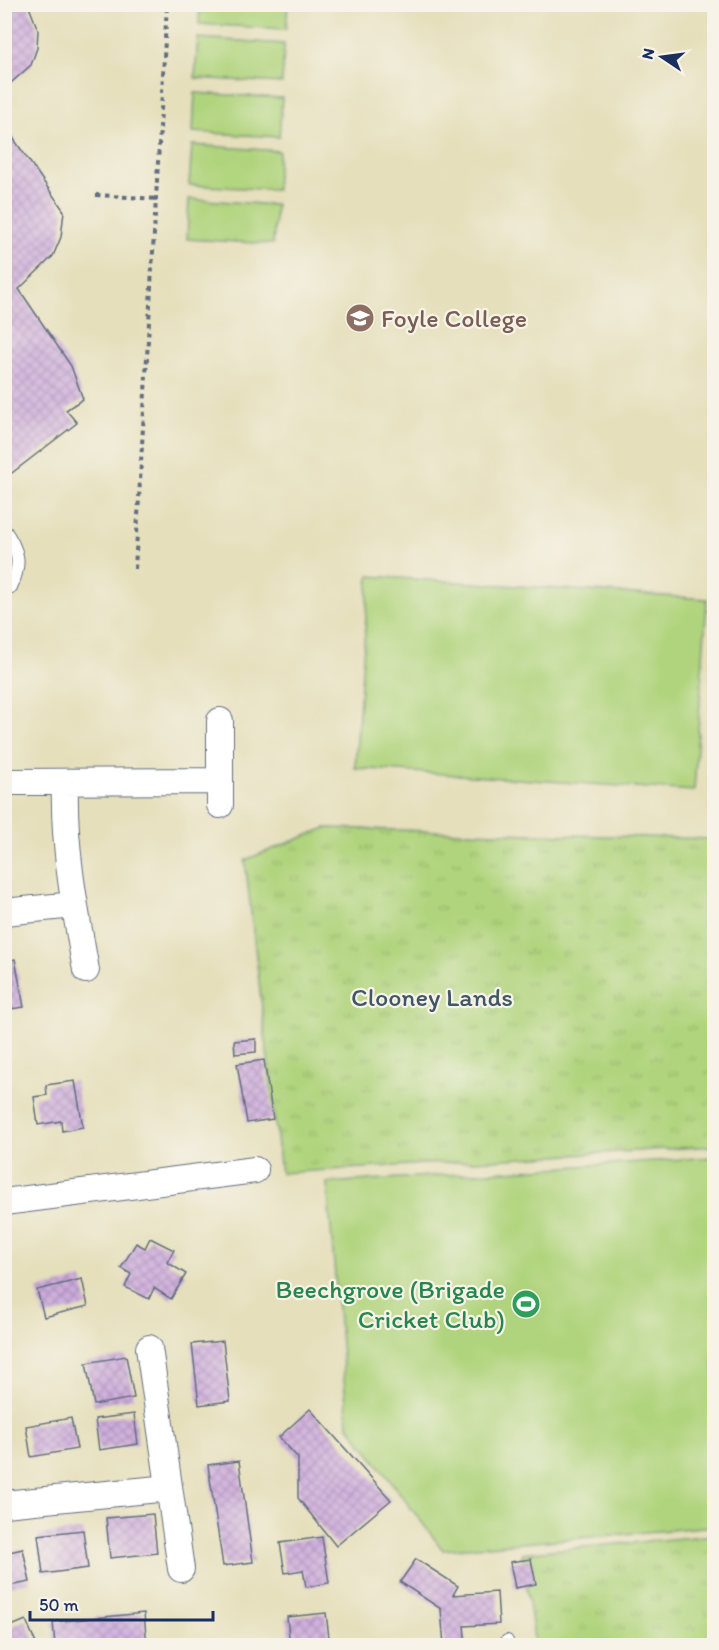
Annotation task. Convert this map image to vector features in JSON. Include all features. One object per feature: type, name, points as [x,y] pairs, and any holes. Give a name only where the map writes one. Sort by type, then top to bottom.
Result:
[{"type":"street","points":[[4,782],[65,783],[220,793],[220,722]]},
{"type":"street","points":[[65,783],[64,805],[74,905],[86,970]]},
{"type":"street","points":[[4,912],[74,905]]},
{"type":"street","points":[[4,1202],[255,1170]]},
{"type":"street","points":[[149,1348],[181,1569]]},
{"type":"street","points":[[4,1504],[169,1488]]},
{"type":"lane","points":[[4,529],[14,543],[20,567],[11,587],[4,589]]},
{"type":"path","points":[[135,569],[158,199],[167,4]]},
{"type":"path","points":[[96,195],[158,199]]},
{"type":"green space","points":[[200,5],[288,5],[286,29],[199,24]]},
{"type":"green space","points":[[198,38],[284,44],[282,83],[195,78]]},
{"type":"green space","points":[[195,93],[282,98],[279,137],[193,132]]},
{"type":"green space","points":[[192,145],[279,151],[276,190],[189,185]]},
{"type":"green space","points":[[189,199],[276,205],[273,244],[187,239]]},
{"type":"green space","points":[[369,576],[707,599],[694,791],[355,768]]},
{"type":"green space","name":"Clooney Lands","points":[[326,828],[714,839],[714,1146],[281,1173],[245,860]]},
{"type":"green space","name":"Beechgrove (Brigade Cricket Club)","points":[[714,1157],[714,1526],[443,1550],[348,1425],[327,1183]]},
{"type":"green space","points":[[714,1535],[714,1645],[535,1645],[522,1553]]},
{"type":"building","points":[[4,4],[28,4],[38,30],[37,48],[31,65],[4,89]]},
{"type":"building","points":[[4,125],[64,211],[61,237],[53,256],[19,289],[71,366],[83,399],[66,410],[77,423],[4,479]]},
{"type":"building","points":[[15,959],[24,1007],[4,1010],[4,961]]},
{"type":"building","points":[[256,1039],[256,1052],[235,1054],[234,1041]]},
{"type":"building","points":[[264,1060],[273,1119],[247,1123],[237,1064]]},
{"type":"building","points":[[75,1081],[83,1127],[62,1131],[61,1121],[38,1125],[34,1097],[47,1095],[46,1085]]},
{"type":"building","points":[[150,1238],[174,1250],[167,1262],[186,1274],[171,1299],[154,1288],[149,1299],[125,1287],[131,1274],[121,1268],[136,1243],[145,1248]]},
{"type":"building","points":[[82,1279],[88,1306],[44,1317],[37,1290]]},
{"type":"building","points":[[223,1341],[230,1401],[199,1405],[192,1344]]},
{"type":"building","points":[[126,1356],[134,1398],[94,1405],[86,1363]]},
{"type":"building","points":[[310,1409],[391,1500],[336,1546],[298,1498],[298,1458],[279,1437]]},
{"type":"building","points":[[134,1414],[138,1444],[99,1450],[95,1419]]},
{"type":"building","points":[[71,1418],[77,1449],[31,1457],[26,1426]]},
{"type":"building","points":[[239,1461],[253,1562],[223,1566],[208,1465]]},
{"type":"building","points":[[153,1514],[157,1553],[110,1558],[106,1518]]},
{"type":"building","points":[[83,1530],[88,1568],[43,1574],[38,1535]]},
{"type":"building","points":[[322,1537],[329,1583],[306,1587],[303,1570],[285,1573],[280,1543]]},
{"type":"building","points":[[23,1549],[30,1582],[4,1587],[4,1553]]},
{"type":"building","points":[[416,1559],[458,1586],[453,1595],[497,1592],[499,1624],[464,1626],[466,1646],[444,1646],[441,1609],[400,1582]]},
{"type":"building","points":[[531,1559],[536,1584],[515,1588],[510,1562]]},
{"type":"building","points":[[144,1613],[147,1646],[55,1646],[53,1622]]},
{"type":"building","points":[[326,1613],[330,1646],[290,1646],[287,1617]]},
{"type":"building","points":[[26,1620],[37,1646],[4,1646],[4,1629]]},
{"type":"place","name":"Foyle College","points":[[360,318]]},
{"type":"place","name":"Beechgrove (Brigade Cricket Club)","points":[[526,1304]]}]
